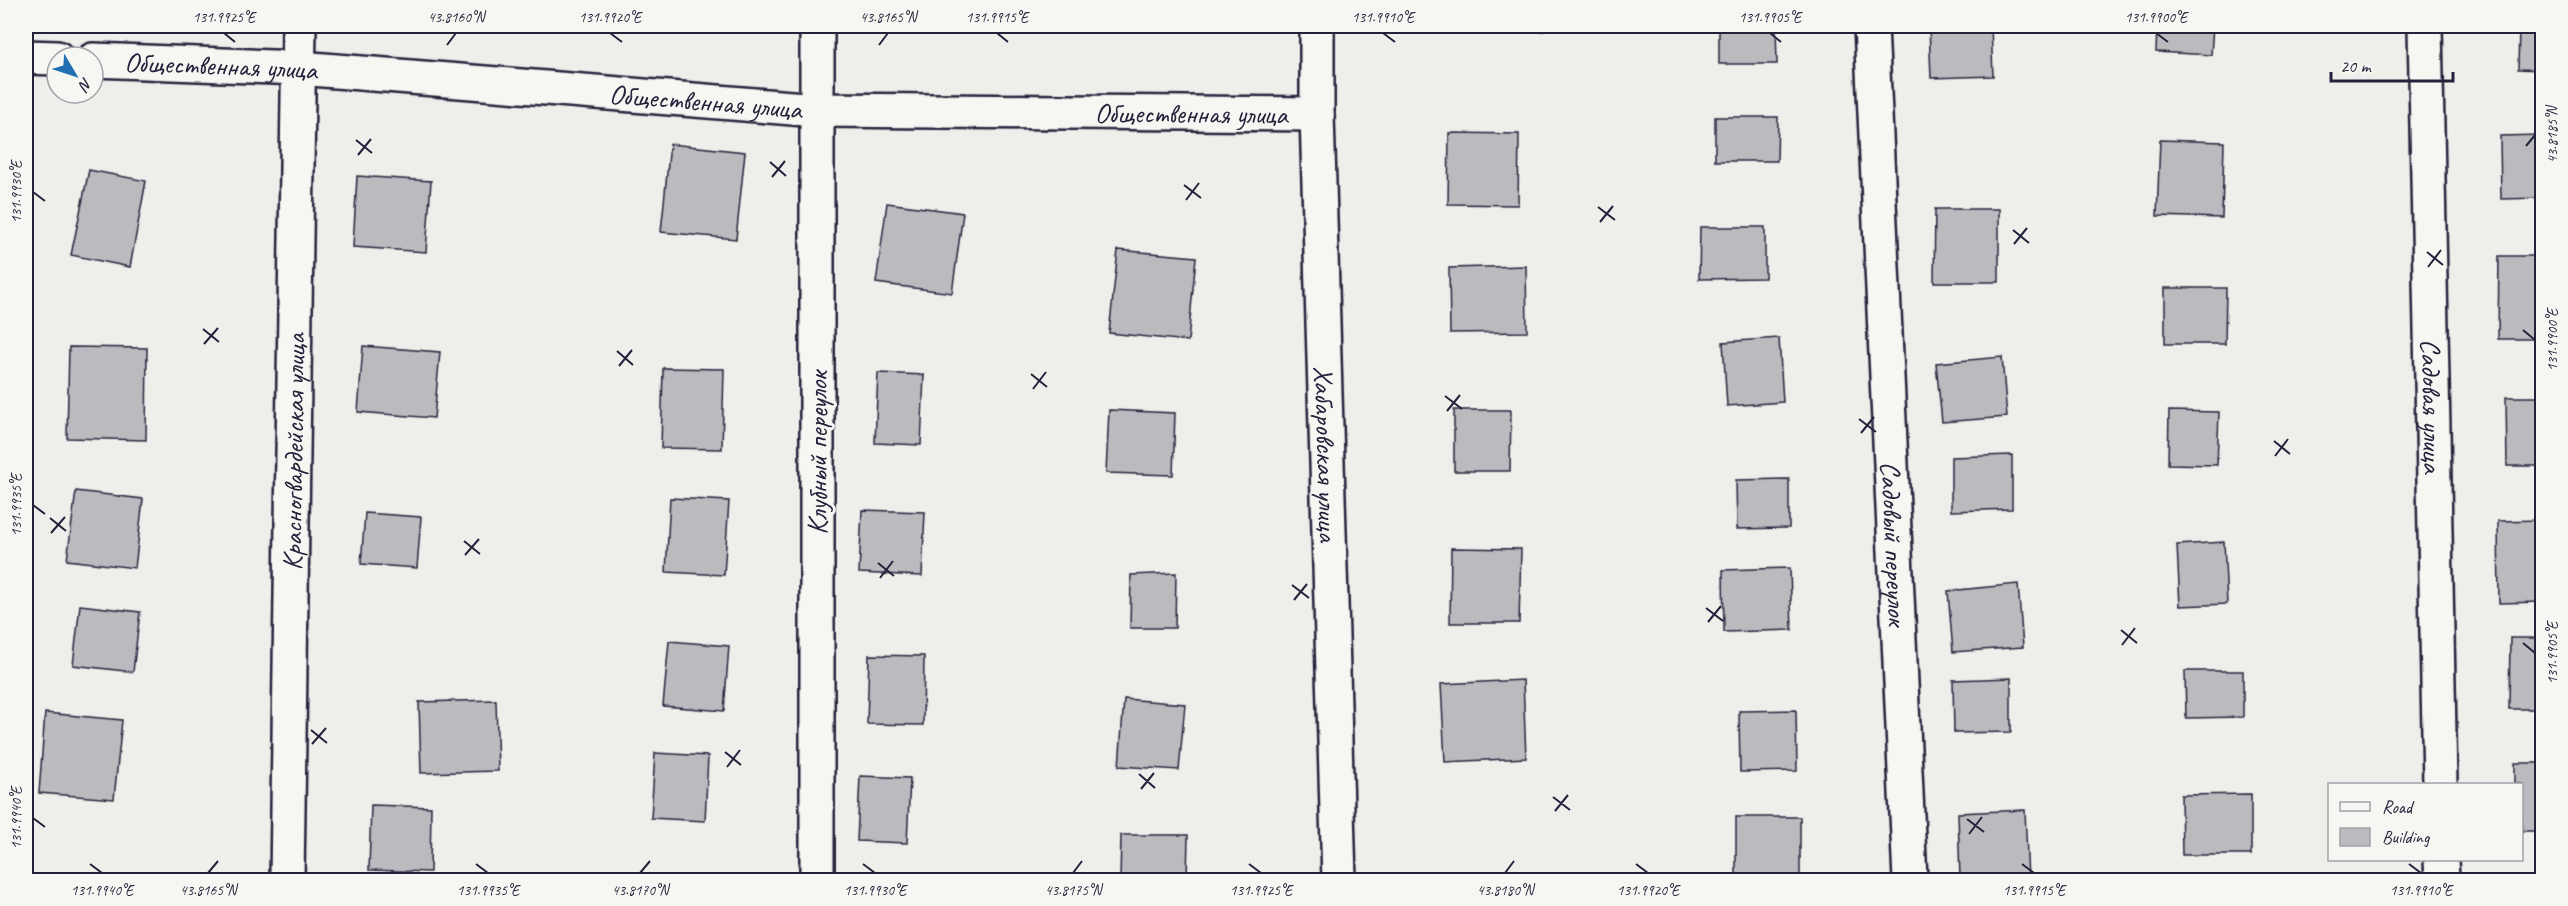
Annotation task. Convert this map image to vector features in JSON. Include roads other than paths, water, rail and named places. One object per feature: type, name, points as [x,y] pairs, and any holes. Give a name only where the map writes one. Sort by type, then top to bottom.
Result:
[{"type":"street","name":"Красногвардейская улица","points":[[287,880],[299,26]]},
{"type":"street","name":"Клубный переулок","points":[[817,26],[817,880]]},
{"type":"street","name":"Хабаровская улица","points":[[1317,26],[1317,114],[1339,880]]},
{"type":"street","name":"Садовый переулок","points":[[1871,26],[1910,880]]},
{"type":"street","name":"Садовая улица","points":[[2425,26],[2440,783]]},
{"type":"street","points":[[26,57],[45,58]]},
{"type":"street","name":"Общественная улица","points":[[105,60],[299,68],[817,110],[1317,114]]},
{"type":"street","points":[[2441,861],[2442,880]]}]
